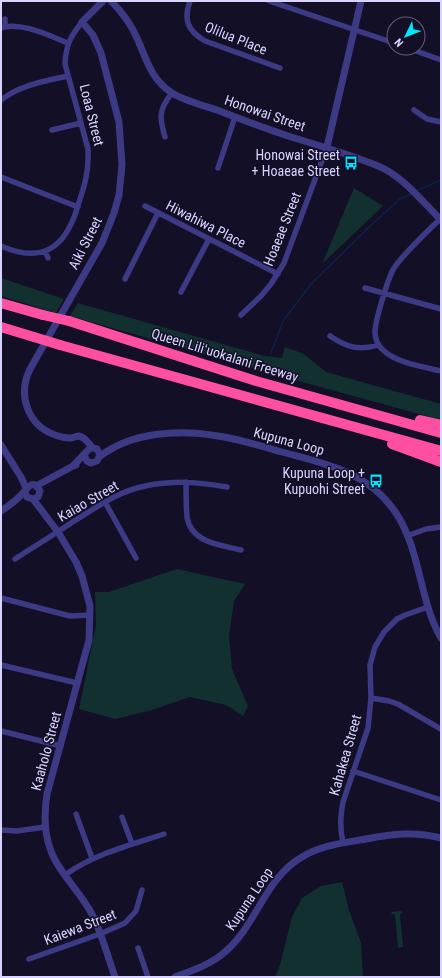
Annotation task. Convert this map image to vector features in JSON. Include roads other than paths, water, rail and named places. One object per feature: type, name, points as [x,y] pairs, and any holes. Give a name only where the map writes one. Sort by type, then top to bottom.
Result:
[{"type":"highway","name":"Queen Liliʻuokalani Freeway","points":[[1,303],[69,321],[256,381],[441,433]]},
{"type":"highway","points":[[1,327],[60,345],[441,451]]},
{"type":"highway","points":[[313,396],[441,425]]},
{"type":"highway","points":[[327,419],[441,462]]},
{"type":"street","name":"Loaa Street","points":[[1,246],[23,253],[35,254],[55,246],[69,230],[86,184],[89,163],[88,149],[68,76],[66,52],[68,43],[75,31],[103,1]]},
{"type":"street","name":"Honowai Street","points":[[111,1],[125,17],[137,37],[152,73],[163,86],[172,93],[287,136],[327,147],[379,166],[393,174],[406,185],[440,219]]},
{"type":"street","name":"Olilua Place","points":[[190,1],[186,17],[192,31],[198,37],[205,41],[280,68]]},
{"type":"street","points":[[270,1],[386,40]]},
{"type":"street","name":"Hoaeae Street","points":[[241,315],[262,296],[278,274],[289,252],[327,147],[361,1]]},
{"type":"street","points":[[6,19],[3,27],[31,29],[68,43]]},
{"type":"street","name":"Aiki Street","points":[[82,22],[93,36],[101,53],[119,122],[122,165],[119,195],[114,213],[102,243],[30,369],[24,391],[27,408],[39,426],[51,434],[58,436],[84,438],[90,453]]},
{"type":"street","points":[[426,55],[441,60]]},
{"type":"street","points":[[1,100],[11,92],[28,85],[68,76]]},
{"type":"street","points":[[165,137],[160,115],[162,107],[172,93]]},
{"type":"street","points":[[414,110],[427,119],[441,122]]},
{"type":"street","points":[[218,168],[235,117]]},
{"type":"street","points":[[52,130],[81,123]]},
{"type":"street","points":[[1,177],[78,207]]},
{"type":"street","name":"Hiwahiwa Place","points":[[145,206],[278,274]]},
{"type":"street","points":[[125,279],[158,213]]},
{"type":"street","points":[[440,219],[395,268],[388,280],[376,323],[375,332],[378,345],[387,354],[394,358],[441,372]]},
{"type":"street","points":[[181,292],[209,239]]},
{"type":"street","points":[[45,251],[48,258]]},
{"type":"street","points":[[365,288],[441,309]]},
{"type":"street","points":[[330,336],[340,343],[358,348],[378,345]]},
{"type":"street","name":"Kupuna Loop","points":[[4,509],[18,498],[32,492],[52,476],[57,476],[73,466],[90,453],[120,442],[123,443],[159,434],[189,433],[218,436],[332,466],[362,480],[375,489],[396,514],[407,536],[428,607],[435,628],[441,638]]},
{"type":"street","name":"Kupuna Loop","points":[[90,453],[93,463],[97,461],[99,457],[123,443]]},
{"type":"street","name":"Kaaholo Street","points":[[1,445],[76,562],[87,591],[90,615],[89,640],[47,794],[45,806],[45,827],[52,855],[87,905],[100,934],[115,977]]},
{"type":"street","points":[[90,453],[99,453],[99,457]]},
{"type":"street","points":[[186,482],[187,518],[194,531],[201,538],[209,542],[241,550]]},
{"type":"street","name":"Kaiao Street","points":[[15,559],[56,529],[124,492],[144,486],[165,483],[198,482],[227,487]]},
{"type":"street","points":[[105,502],[136,558]]},
{"type":"street","points":[[407,536],[426,529],[441,527]]},
{"type":"street","points":[[1,598],[70,616],[90,615]]},
{"type":"street","name":"Kahakea Street","points":[[343,843],[340,827],[340,814],[368,728],[371,698],[370,665],[373,652],[379,639],[397,619],[428,607]]},
{"type":"street","points":[[1,665],[77,683]]},
{"type":"street","points":[[371,698],[398,704],[441,729]]},
{"type":"street","points":[[1,731],[61,746]]},
{"type":"street","points":[[353,771],[441,800]]},
{"type":"street","points":[[76,814],[92,858]]},
{"type":"street","points":[[122,817],[132,844]]},
{"type":"street","points":[[1,830],[17,831],[45,827]]},
{"type":"street","name":"Kupuna Loop","points":[[176,977],[206,965],[227,951],[240,935],[277,878],[295,861],[312,851],[343,843],[396,834],[408,833],[431,835],[441,838]]},
{"type":"street","points":[[65,875],[92,858],[164,834]]},
{"type":"street","name":"Kaiewa Street","points":[[29,959],[121,926],[129,920],[138,906],[142,890]]},
{"type":"street","points":[[138,948],[148,977]]},
{"type":"waterway","points":[[416,191],[441,180]]},
{"type":"waterway","points":[[271,353],[283,321],[311,284],[400,199],[411,194]]},
{"type":"place","name":"Honowai Street + Hoaeae Street","points":[[351,163]]},
{"type":"place","name":"Kupuna Loop + Kupuohi Street","points":[[376,481]]}]
